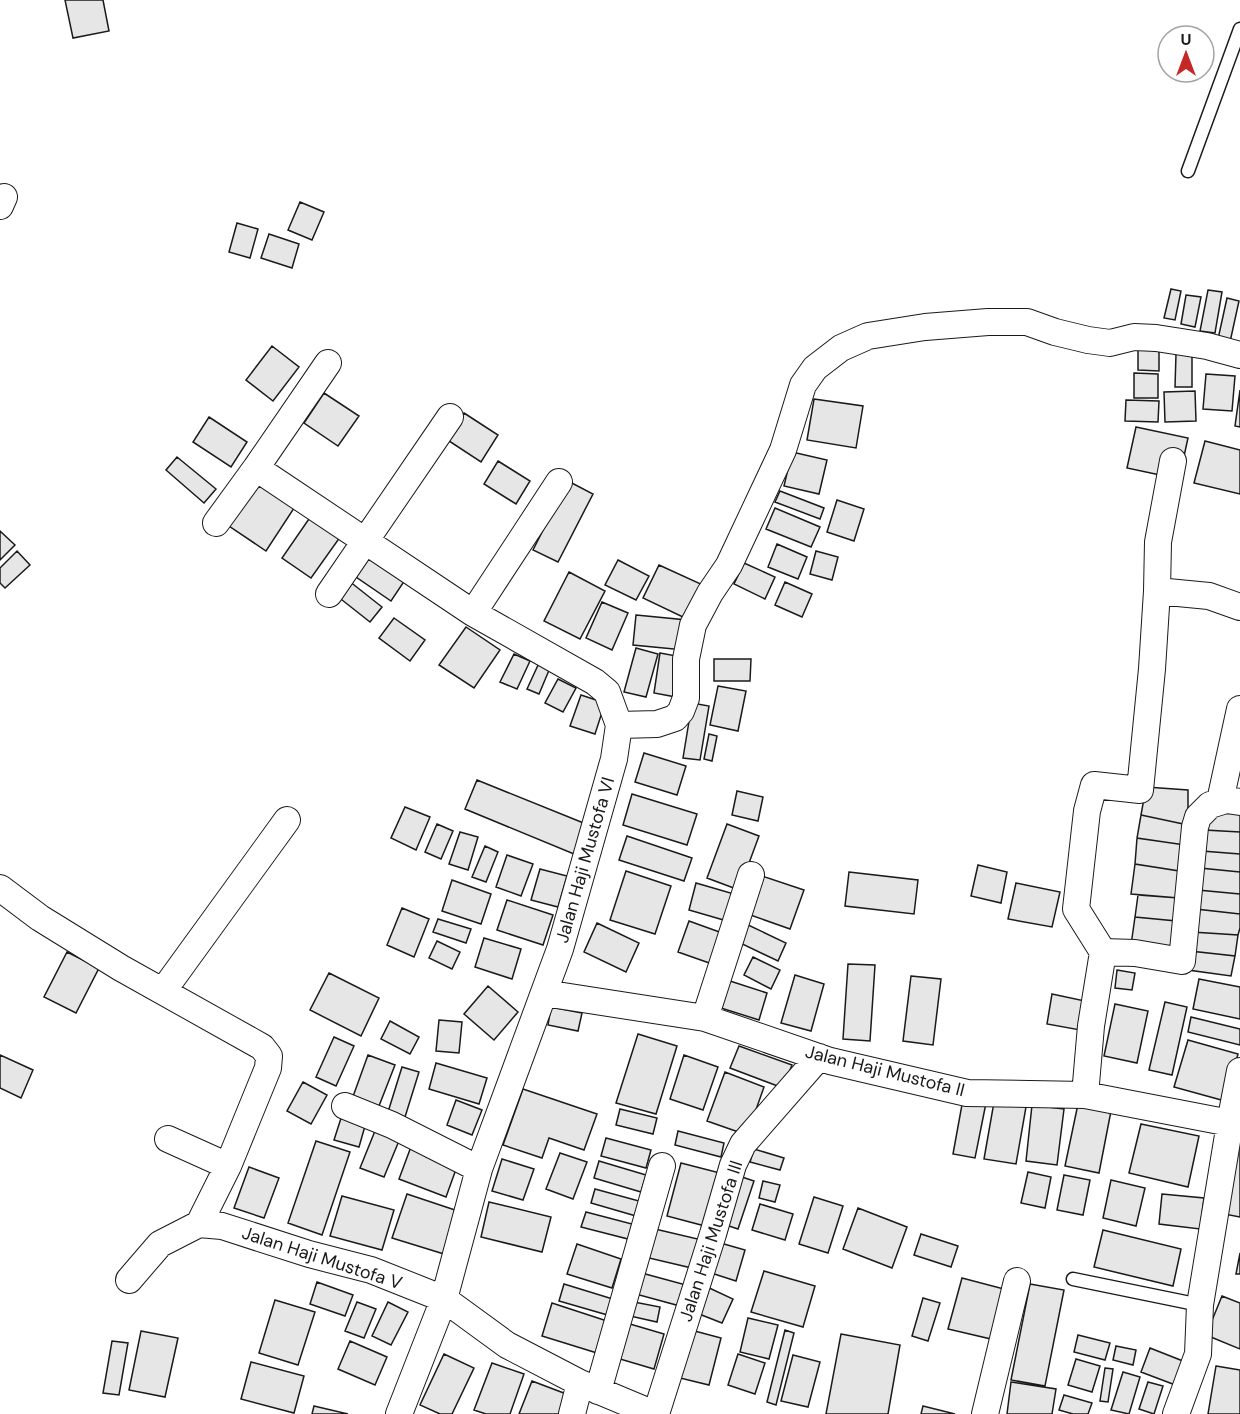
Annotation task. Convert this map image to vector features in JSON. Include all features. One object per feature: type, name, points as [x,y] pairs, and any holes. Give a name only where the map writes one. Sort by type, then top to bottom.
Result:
[{"type":"street","points":[[256,468],[473,613],[595,681],[607,692],[619,725],[657,724],[675,718],[681,711],[686,698],[686,659],[693,625],[710,593],[729,565],[783,450],[803,384],[815,368],[841,348],[868,336],[925,327],[1027,322],[1088,340],[1110,343],[1134,337],[1156,338],[1207,346],[1240,355]]},
{"type":"street","points":[[216,523],[328,363]]},
{"type":"street","points":[[329,594],[450,417]]},
{"type":"street","points":[[1085,1095],[1091,1026],[1103,952],[1076,909],[1087,811],[1094,785],[1140,790],[1152,669],[1158,542],[1173,461]]},
{"type":"street","points":[[473,613],[559,482]]},
{"type":"street","points":[[1157,591],[1209,596],[1240,607]]},
{"type":"street","points":[[1103,952],[1135,953],[1182,961],[1195,828],[1198,817],[1210,805],[1230,802],[1240,708]]},
{"type":"street","name":"Jalan Haji Mustofa VI","points":[[399,1414],[444,1299],[479,1169],[560,949],[614,759],[619,725]]},
{"type":"street","points":[[163,991],[287,820]]},
{"type":"street","points":[[705,1018],[751,875]]},
{"type":"street","points":[[0,888],[40,918],[121,968],[262,1047],[269,1056],[268,1068],[228,1166],[199,1224],[160,1244],[129,1280]]},
{"type":"street","name":"Jalan Haji Mustofa II","points":[[544,993],[705,1018],[819,1057],[967,1094],[1085,1095],[1235,1125]]},
{"type":"street","name":"Jalan Haji Mustofa III","points":[[655,1414],[713,1234],[732,1165],[743,1144],[819,1057]]},
{"type":"street","points":[[1176,1414],[1198,1354],[1200,1305],[1235,1125],[1240,1071]]},
{"type":"street","points":[[345,1106],[392,1125],[479,1169]]},
{"type":"street","points":[[168,1139],[228,1166]]},
{"type":"street","points":[[572,1414],[589,1387],[662,1166]]},
{"type":"street","name":"Jalan Haji Mustofa V","points":[[199,1224],[222,1226],[309,1254],[371,1270],[444,1299],[507,1345],[589,1387],[655,1414]]},
{"type":"street","points":[[985,1414],[1017,1281]]},
{"type":"lane","points":[[1188,171],[1240,29]]},
{"type":"lane","points":[[1073,1279],[1200,1305]]},
{"type":"building","points":[[65,0],[103,0],[109,31],[73,38]]},
{"type":"building","points":[[300,202],[324,212],[312,240],[288,230]]},
{"type":"building","points":[[237,223],[258,229],[250,258],[229,252]]},
{"type":"building","points":[[269,234],[299,244],[292,268],[261,258]]},
{"type":"building","points":[[1171,289],[1181,291],[1175,320],[1164,318]]},
{"type":"building","points":[[1208,290],[1222,292],[1215,333],[1200,331]]},
{"type":"building","points":[[1186,295],[1201,297],[1195,327],[1181,324]]},
{"type":"building","points":[[1227,298],[1239,301],[1230,342],[1218,339]]},
{"type":"building","points":[[1138,342],[1159,343],[1159,371],[1138,370]]},
{"type":"building","points":[[272,346],[299,367],[273,401],[246,380]]},
{"type":"building","points":[[1176,354],[1192,354],[1192,387],[1175,387]]},
{"type":"building","points":[[1134,373],[1158,374],[1158,398],[1134,398]]},
{"type":"building","points":[[1206,374],[1235,376],[1232,411],[1203,409]]},
{"type":"building","points":[[1240,390],[1240,427],[1235,426]]},
{"type":"building","points":[[1195,391],[1196,421],[1165,422],[1164,392]]},
{"type":"building","points":[[324,393],[359,416],[338,446],[304,423]]},
{"type":"building","points":[[814,399],[863,406],[856,448],[807,440]]},
{"type":"building","points":[[1126,400],[1159,401],[1158,422],[1125,421]]},
{"type":"building","points":[[464,413],[498,435],[481,462],[446,439]]},
{"type":"building","points":[[209,417],[247,442],[231,467],[193,442]]},
{"type":"building","points":[[1136,427],[1188,438],[1179,479],[1127,468]]},
{"type":"building","points":[[1205,441],[1240,450],[1240,494],[1194,483]]},
{"type":"building","points":[[792,452],[827,460],[819,494],[784,486]]},
{"type":"building","points":[[177,457],[216,489],[204,503],[166,470]]},
{"type":"building","points":[[498,461],[530,481],[516,504],[484,484]]},
{"type":"building","points":[[261,478],[298,502],[266,551],[229,526]]},
{"type":"building","points":[[568,481],[593,494],[558,562],[533,550]]},
{"type":"building","points":[[780,491],[824,508],[820,519],[775,502]]},
{"type":"building","points":[[837,500],[864,509],[854,541],[827,532]]},
{"type":"building","points":[[775,508],[820,527],[811,547],[766,529]]},
{"type":"building","points":[[313,513],[343,533],[311,578],[282,558]]},
{"type":"building","points":[[0,531],[15,545],[0,560]]},
{"type":"building","points":[[777,544],[807,557],[798,579],[768,567]]},
{"type":"building","points":[[17,551],[30,565],[5,588],[0,583],[0,568]]},
{"type":"building","points":[[816,551],[838,557],[832,580],[810,574]]},
{"type":"building","points":[[371,553],[407,577],[391,601],[356,577]]},
{"type":"building","points":[[618,560],[649,576],[636,600],[605,585]]},
{"type":"building","points":[[744,563],[775,577],[765,599],[734,584]]},
{"type":"building","points":[[659,565],[703,585],[687,619],[643,598]]},
{"type":"building","points":[[569,572],[605,591],[580,639],[544,621]]},
{"type":"building","points":[[349,581],[382,607],[370,622],[337,596]]},
{"type":"building","points":[[785,582],[812,594],[802,617],[775,605]]},
{"type":"building","points":[[602,602],[628,613],[612,650],[586,638]]},
{"type":"building","points":[[636,615],[687,620],[684,650],[633,645]]},
{"type":"building","points":[[394,618],[425,640],[410,661],[379,638]]},
{"type":"building","points":[[466,627],[500,650],[474,688],[439,665]]},
{"type":"building","points":[[636,648],[658,654],[646,697],[624,692]]},
{"type":"building","points":[[660,653],[682,657],[676,697],[654,693]]},
{"type":"building","points":[[514,654],[530,661],[517,689],[500,682]]},
{"type":"building","points":[[714,659],[751,659],[750,681],[714,681]]},
{"type":"building","points":[[539,663],[550,668],[539,694],[527,689]]},
{"type":"building","points":[[558,679],[576,688],[563,712],[545,703]]},
{"type":"building","points":[[718,686],[746,691],[738,731],[710,725]]},
{"type":"building","points":[[581,695],[605,703],[595,734],[570,726]]},
{"type":"building","points":[[692,703],[709,706],[700,760],[683,758]]},
{"type":"building","points":[[709,734],[717,736],[712,761],[704,759]]},
{"type":"building","points":[[644,753],[686,766],[677,795],[635,782]]},
{"type":"building","points":[[477,780],[586,824],[574,854],[465,809]]},
{"type":"building","points":[[1146,787],[1188,790],[1188,825],[1141,815]]},
{"type":"building","points":[[737,791],[763,797],[758,821],[732,815]]},
{"type":"building","points":[[632,794],[697,814],[687,845],[623,825]]},
{"type":"building","points":[[405,807],[430,817],[416,850],[391,838]]},
{"type":"building","points":[[1240,807],[1240,832],[1205,830],[1215,808]]},
{"type":"building","points":[[1141,815],[1188,825],[1185,845],[1137,838]]},
{"type":"building","points":[[437,824],[453,831],[441,859],[425,852]]},
{"type":"building","points":[[727,824],[759,836],[739,890],[707,878]]},
{"type":"building","points":[[1205,830],[1240,832],[1240,854],[1202,851]]},
{"type":"building","points":[[460,832],[478,837],[468,870],[449,864]]},
{"type":"building","points":[[627,836],[692,858],[684,881],[619,860]]},
{"type":"building","points":[[1137,838],[1185,845],[1179,871],[1135,864]]},
{"type":"building","points":[[485,846],[498,852],[486,882],[472,877]]},
{"type":"building","points":[[1202,851],[1240,854],[1240,872],[1200,868]]},
{"type":"building","points":[[507,855],[533,864],[521,896],[496,887]]},
{"type":"building","points":[[1135,864],[1179,871],[1179,898],[1131,894]]},
{"type":"building","points":[[978,865],[1007,872],[1001,903],[971,896]]},
{"type":"building","points":[[1200,868],[1240,872],[1240,894],[1198,890]]},
{"type":"building","points":[[540,869],[567,876],[558,907],[531,900]]},
{"type":"building","points":[[626,871],[671,886],[655,934],[610,920]]},
{"type":"building","points":[[849,872],[918,880],[914,914],[845,906]]},
{"type":"building","points":[[756,874],[804,890],[790,929],[742,912]]},
{"type":"building","points":[[452,880],[491,894],[481,924],[442,911]]},
{"type":"building","points":[[696,883],[734,894],[727,921],[689,910]]},
{"type":"building","points":[[1016,883],[1060,892],[1052,927],[1008,919]]},
{"type":"building","points":[[1198,890],[1240,894],[1240,914],[1196,909]]},
{"type":"building","points":[[1138,895],[1179,898],[1176,921],[1135,917]]},
{"type":"building","points":[[507,900],[553,915],[543,945],[497,930]]},
{"type":"building","points":[[402,908],[429,919],[414,957],[387,945]]},
{"type":"building","points":[[1196,909],[1240,914],[1238,935],[1192,932]]},
{"type":"building","points":[[1135,917],[1176,921],[1173,951],[1131,945]]},
{"type":"building","points":[[438,919],[471,929],[466,943],[433,932]]},
{"type":"building","points":[[689,921],[725,934],[715,965],[678,952]]},
{"type":"building","points":[[597,923],[639,943],[626,972],[584,952]]},
{"type":"building","points":[[744,923],[786,943],[778,961],[736,941]]},
{"type":"building","points":[[1192,932],[1238,935],[1235,956],[1190,951]]},
{"type":"building","points":[[484,938],[521,949],[512,979],[475,967]]},
{"type":"building","points":[[437,941],[460,952],[452,969],[429,958]]},
{"type":"building","points":[[1190,951],[1235,956],[1231,976],[1188,970]]},
{"type":"building","points":[[67,952],[99,968],[76,1013],[44,997]]},
{"type":"building","points":[[753,957],[780,970],[771,989],[744,975]]},
{"type":"building","points":[[848,964],[875,965],[870,1041],[843,1039]]},
{"type":"building","points":[[1117,970],[1135,973],[1132,990],[1115,988]]},
{"type":"building","points":[[329,973],[379,998],[361,1036],[310,1010]]},
{"type":"building","points":[[795,975],[824,984],[811,1031],[781,1023]]},
{"type":"building","points":[[911,976],[941,979],[933,1045],[903,1041]]},
{"type":"building","points":[[1199,979],[1240,987],[1240,1019],[1193,1009]]},
{"type":"building","points":[[730,981],[767,993],[759,1020],[721,1008]]},
{"type":"building","points":[[488,986],[518,1012],[494,1040],[464,1014]]},
{"type":"building","points":[[1052,994],[1085,1001],[1080,1030],[1047,1024]]},
{"type":"building","points":[[1165,1002],[1187,1007],[1172,1075],[1149,1070]]},
{"type":"building","points":[[1115,1004],[1148,1011],[1137,1063],[1104,1056]]},
{"type":"building","points":[[551,1007],[582,1013],[578,1031],[548,1025]]},
{"type":"building","points":[[1191,1017],[1240,1029],[1240,1045],[1188,1032]]},
{"type":"building","points":[[439,1020],[462,1022],[459,1053],[436,1051]]},
{"type":"building","points":[[390,1021],[419,1037],[410,1054],[381,1039]]},
{"type":"building","points":[[638,1034],[677,1046],[656,1114],[616,1103]]},
{"type":"building","points":[[334,1037],[354,1046],[336,1086],[316,1077]]},
{"type":"building","points":[[1188,1040],[1238,1054],[1225,1101],[1174,1087]]},
{"type":"building","points":[[739,1046],[792,1065],[783,1088],[730,1068]]},
{"type":"building","points":[[0,1055],[33,1070],[21,1098],[0,1088]]},
{"type":"building","points":[[368,1055],[395,1065],[377,1111],[351,1102]]},
{"type":"building","points":[[684,1055],[718,1067],[703,1110],[670,1099]]},
{"type":"building","points":[[436,1063],[487,1078],[479,1104],[429,1089]]},
{"type":"building","points":[[402,1067],[419,1072],[405,1117],[388,1112]]},
{"type":"building","points":[[725,1072],[764,1087],[747,1135],[707,1121]]},
{"type":"building","points":[[303,1082],[327,1095],[311,1124],[287,1111]]},
{"type":"building","points":[[523,1089],[597,1114],[584,1150],[549,1138],[542,1158],[503,1145]]},
{"type":"building","points":[[963,1099],[986,1103],[975,1158],[953,1154]]},
{"type":"building","points":[[456,1100],[482,1110],[472,1135],[447,1125]]},
{"type":"building","points":[[994,1102],[1026,1107],[1016,1164],[984,1159]]},
{"type":"building","points":[[1078,1104],[1111,1111],[1099,1173],[1065,1166]]},
{"type":"building","points":[[1032,1105],[1064,1109],[1057,1165],[1026,1161]]},
{"type":"building","points":[[620,1109],[657,1118],[653,1134],[616,1125]]},
{"type":"building","points":[[343,1112],[367,1119],[359,1147],[334,1140]]},
{"type":"building","points":[[1141,1124],[1199,1136],[1188,1187],[1129,1173]]},
{"type":"building","points":[[377,1126],[401,1136],[384,1177],[360,1168]]},
{"type":"building","points":[[678,1131],[724,1143],[721,1157],[675,1145]]},
{"type":"building","points":[[606,1138],[651,1150],[646,1168],[601,1156]]},
{"type":"building","points":[[316,1141],[350,1152],[322,1235],[288,1223]]},
{"type":"building","points":[[1236,1142],[1240,1142],[1240,1217],[1224,1214]]},
{"type":"building","points":[[412,1144],[459,1161],[446,1197],[399,1179]]},
{"type":"building","points":[[754,1149],[784,1158],[780,1170],[750,1162]]},
{"type":"building","points":[[560,1153],[587,1162],[573,1199],[546,1189]]},
{"type":"building","points":[[502,1159],[534,1169],[523,1200],[492,1191]]},
{"type":"building","points":[[599,1161],[646,1175],[641,1192],[594,1178]]},
{"type":"building","points":[[681,1163],[720,1173],[705,1226],[667,1216]]},
{"type":"building","points":[[249,1167],[279,1178],[264,1218],[234,1208]]},
{"type":"building","points":[[1028,1172],[1051,1177],[1045,1208],[1021,1203]]},
{"type":"building","points":[[1064,1175],[1090,1180],[1083,1215],[1057,1210]]},
{"type":"building","points":[[739,1176],[754,1181],[738,1229],[723,1224]]},
{"type":"building","points":[[1111,1180],[1145,1188],[1136,1226],[1103,1218]]},
{"type":"building","points":[[763,1181],[780,1185],[775,1202],[759,1198]]},
{"type":"building","points":[[595,1189],[639,1201],[636,1216],[591,1203]]},
{"type":"building","points":[[407,1194],[458,1211],[444,1254],[392,1238]]},
{"type":"building","points":[[1162,1194],[1204,1198],[1200,1229],[1159,1224]]},
{"type":"building","points":[[342,1196],[394,1210],[382,1250],[330,1236]]},
{"type":"building","points":[[814,1197],[843,1206],[828,1253],[799,1244]]},
{"type":"building","points":[[489,1202],[551,1217],[542,1252],[481,1237]]},
{"type":"building","points":[[760,1204],[793,1214],[785,1240],[752,1230]]},
{"type":"building","points":[[858,1208],[907,1227],[892,1268],[843,1249]]},
{"type":"building","points":[[586,1212],[632,1224],[628,1239],[581,1227]]},
{"type":"building","points":[[655,1229],[702,1240],[696,1269],[649,1258]]},
{"type":"building","points":[[1103,1230],[1181,1249],[1173,1286],[1094,1267]]},
{"type":"building","points":[[921,1234],[958,1246],[951,1267],[914,1255]]},
{"type":"building","points":[[717,1242],[745,1250],[736,1281],[708,1272]]},
{"type":"building","points":[[577,1244],[621,1259],[612,1288],[567,1274]]},
{"type":"building","points":[[1240,1253],[1240,1274],[1236,1274]]},
{"type":"building","points":[[764,1271],[815,1286],[803,1327],[751,1312]]},
{"type":"building","points":[[638,1272],[686,1285],[680,1306],[632,1293]]},
{"type":"building","points":[[962,1278],[1004,1289],[991,1339],[948,1329]]},
{"type":"building","points":[[317,1282],[353,1295],[345,1316],[310,1304]]},
{"type":"building","points":[[564,1284],[616,1300],[611,1316],[559,1301]]},
{"type":"building","points":[[1030,1284],[1064,1290],[1045,1386],[1011,1380]]},
{"type":"building","points":[[705,1286],[733,1299],[722,1323],[694,1312]]},
{"type":"building","points":[[1222,1296],[1240,1303],[1240,1349],[1206,1335]]},
{"type":"building","points":[[923,1298],[940,1303],[928,1341],[912,1336]]},
{"type":"building","points":[[275,1300],[315,1312],[298,1365],[259,1353]]},
{"type":"building","points":[[357,1302],[376,1309],[364,1338],[345,1331]]},
{"type":"building","points":[[388,1302],[408,1312],[391,1345],[372,1336]]},
{"type":"building","points":[[634,1302],[660,1307],[657,1322],[630,1316]]},
{"type":"building","points":[[552,1303],[607,1321],[597,1353],[542,1336]]},
{"type":"building","points":[[748,1318],[778,1325],[769,1359],[740,1352]]},
{"type":"building","points":[[630,1324],[664,1334],[654,1369],[620,1359]]},
{"type":"building","points":[[691,1330],[721,1338],[709,1385],[680,1378]]},
{"type":"building","points":[[785,1330],[794,1333],[776,1405],[767,1402]]},
{"type":"building","points":[[141,1331],[178,1338],[165,1397],[129,1390]]},
{"type":"building","points":[[841,1334],[900,1345],[888,1414],[826,1414]]},
{"type":"building","points":[[1078,1335],[1110,1343],[1105,1360],[1074,1352]]},
{"type":"building","points":[[112,1341],[128,1343],[119,1395],[103,1393]]},
{"type":"building","points":[[350,1341],[387,1357],[375,1385],[338,1369]]},
{"type":"building","points":[[1116,1346],[1136,1350],[1133,1365],[1113,1360]]},
{"type":"building","points":[[1150,1348],[1188,1363],[1178,1386],[1141,1372]]},
{"type":"building","points":[[444,1354],[474,1368],[452,1414],[440,1414],[420,1405]]},
{"type":"building","points":[[738,1354],[765,1363],[755,1394],[728,1385]]},
{"type":"building","points":[[793,1355],[820,1362],[808,1407],[781,1401]]},
{"type":"building","points":[[1076,1359],[1100,1366],[1092,1392],[1068,1385]]},
{"type":"building","points":[[251,1362],[304,1376],[294,1413],[241,1399]]},
{"type":"building","points":[[492,1363],[524,1374],[510,1414],[486,1414],[474,1410]]},
{"type":"building","points":[[1216,1366],[1240,1370],[1240,1414],[1208,1414]]},
{"type":"building","points":[[1105,1368],[1113,1369],[1108,1402],[1100,1401]]},
{"type":"building","points":[[1123,1372],[1140,1377],[1129,1414],[1111,1410]]},
{"type":"building","points":[[532,1381],[569,1395],[561,1414],[519,1414]]},
{"type":"building","points":[[1011,1382],[1056,1389],[1052,1414],[1007,1414]]},
{"type":"building","points":[[1148,1382],[1163,1386],[1154,1414],[1139,1409]]},
{"type":"building","points":[[1064,1395],[1092,1403],[1088,1414],[1073,1414],[1059,1410]]},
{"type":"building","points":[[314,1406],[348,1414],[312,1414]]},
{"type":"building","points":[[923,1406],[955,1414],[921,1414]]}]
